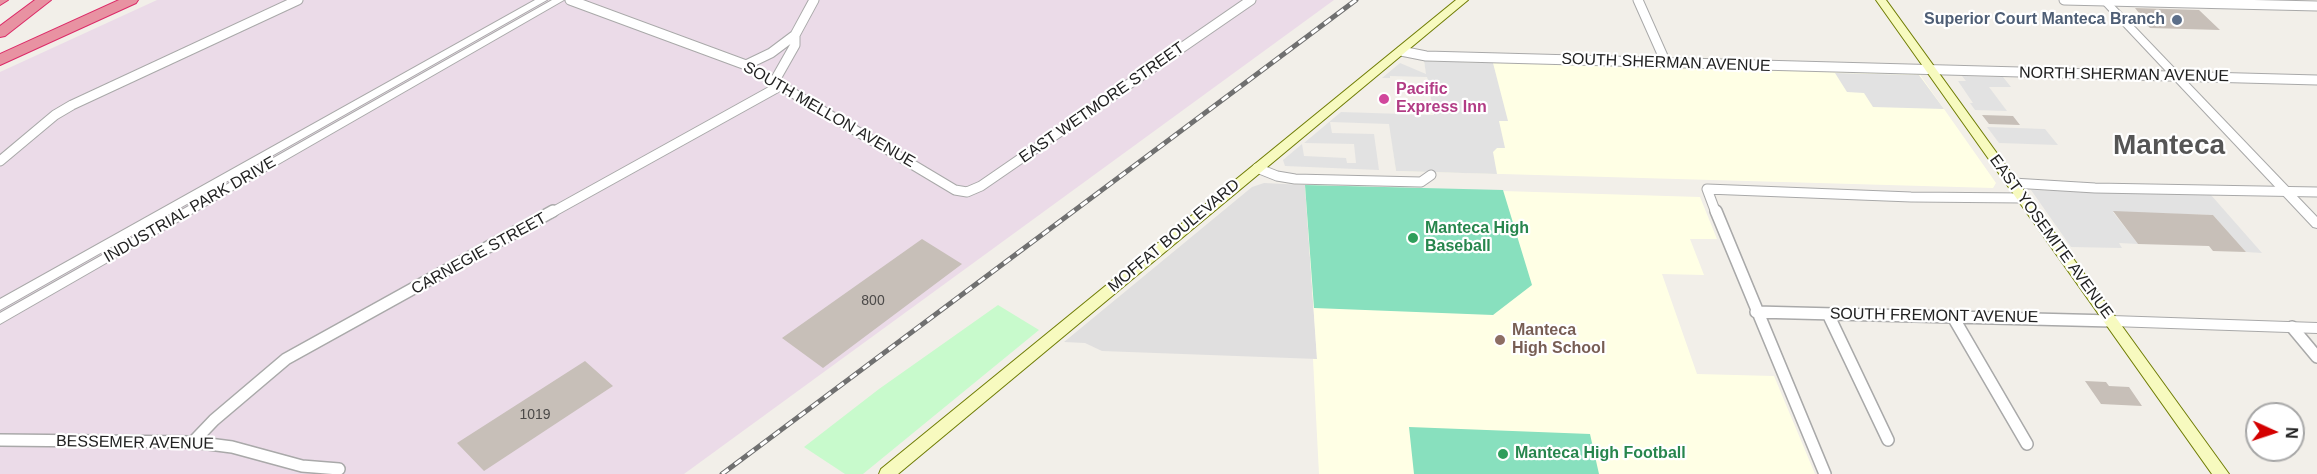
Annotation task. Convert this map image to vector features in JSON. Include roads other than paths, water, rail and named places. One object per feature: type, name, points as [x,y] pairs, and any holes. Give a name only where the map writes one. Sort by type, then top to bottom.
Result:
[{"type":"highway","points":[[0,33],[44,0]]},
{"type":"highway","points":[[0,60],[131,0]]},
{"type":"main road","name":"MOFFAT BOULEVARD","points":[[886,474],[1463,0]]},
{"type":"main road","name":"EAST YOSEMITE AVENUE","points":[[1881,0],[2221,474]]},
{"type":"street","points":[[0,161],[55,115],[72,105],[298,0]]},
{"type":"street","name":"INDUSTRIAL PARK DRIVE","points":[[0,318],[442,61],[542,0]]},
{"type":"street","name":"INDUSTRIAL PARK DRIVE","points":[[442,61],[559,0]]},
{"type":"street","name":"SOUTH MELLON AVENUE","points":[[570,0],[746,65],[950,187]]},
{"type":"street","points":[[746,65],[771,53],[795,35],[814,0]]},
{"type":"street","name":"EAST WETMORE STREET","points":[[950,187],[967,192],[981,186],[1251,0]]},
{"type":"street","points":[[1638,0],[1666,63]]},
{"type":"street","points":[[2064,0],[2317,6]]},
{"type":"street","points":[[2105,1],[2317,224]]},
{"type":"street","points":[[777,84],[795,45],[795,35]]},
{"type":"street","name":"SOUTH SHERMAN AVENUE","points":[[1401,51],[1426,56],[1931,70]]},
{"type":"street","name":"NORTH SHERMAN AVENUE","points":[[1931,70],[2317,80]]},
{"type":"street","name":"CARNEGIE STREET","points":[[193,442],[222,412],[286,359],[777,84]]},
{"type":"street","name":"INDUSTRIAL PARK DRIVE","points":[[0,305],[375,99]]},
{"type":"street","points":[[1257,168],[1277,176],[1295,179],[1421,182],[1431,175]]},
{"type":"street","points":[[2013,183],[2095,188],[2317,192]]},
{"type":"street","points":[[1825,474],[1707,189],[1911,197],[2024,198]]},
{"type":"street","name":"SOUTH FREMONT AVENUE","points":[[1756,312],[2112,321]]},
{"type":"street","points":[[1828,314],[1888,440]]},
{"type":"street","points":[[1953,317],[2027,444]]},
{"type":"street","points":[[2112,321],[2317,328]]},
{"type":"street","points":[[2292,327],[2317,357]]},
{"type":"street","name":"BESSEMER AVENUE","points":[[0,440],[193,442],[232,447],[302,466],[339,469]]},
{"type":"railway","points":[[722,474],[1356,0]]},
{"type":"place","name":"Superior Court Manteca Branch","points":[[2177,20]]},
{"type":"place","name":"Pacific Express Inn","points":[[1384,99]]},
{"type":"place","name":"Manteca High Baseball","points":[[1413,238]]},
{"type":"place","name":"Manteca High School","points":[[1500,340]]},
{"type":"place","name":"Manteca High Football","points":[[1503,454]]},
{"type":"district","name":"Manteca","points":[[2169,146]]}]
